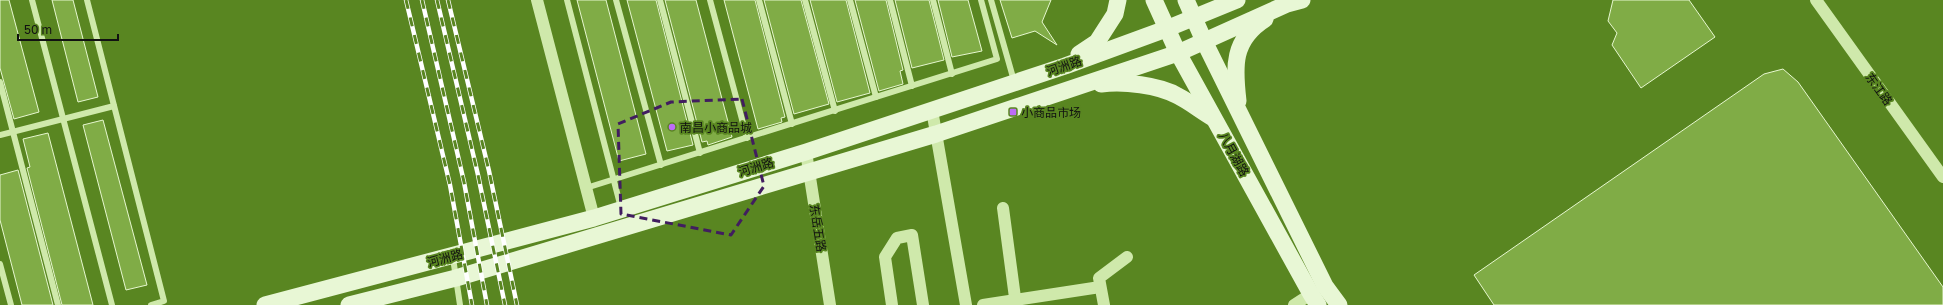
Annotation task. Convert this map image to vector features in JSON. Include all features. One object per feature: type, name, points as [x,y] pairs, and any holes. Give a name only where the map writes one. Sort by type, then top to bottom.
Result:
[{"type":"main road","points":[[1055,70],[1097,42],[1115,14],[1118,0]]},
{"type":"main road","name":"八月湖路","points":[[1154,0],[1178,53],[1314,300]]},
{"type":"main road","name":"八月湖路","points":[[1186,0],[1193,19],[1325,286],[1339,305]]},
{"type":"main road","name":"河洲路","points":[[265,305],[594,218],[806,152],[1055,70],[1193,19],[1237,0]]},
{"type":"main road","points":[[349,305],[456,278],[936,134],[1178,53],[1295,2]]},
{"type":"main road","points":[[1241,117],[1234,72],[1237,51],[1256,25],[1295,2]]},
{"type":"main road","points":[[1077,86],[1115,82],[1140,84],[1177,95],[1214,119]]},
{"type":"street","points":[[537,0],[594,218]]},
{"type":"street","name":"东江路","points":[[1816,0],[1943,177]]},
{"type":"street","points":[[932,110],[966,305]]},
{"type":"street","name":"东岳五路","points":[[806,152],[830,305]]},
{"type":"street","points":[[1003,208],[1016,303]]},
{"type":"street","points":[[892,305],[885,257],[897,238],[912,235],[923,305]]},
{"type":"street","points":[[1104,305],[1099,278],[1127,257]]},
{"type":"street","points":[[983,305],[1044,300],[1100,287]]},
{"type":"street","points":[[1294,305],[1314,300]]},
{"type":"lane","points":[[32,0],[112,305]]},
{"type":"lane","points":[[87,0],[164,301],[151,305]]},
{"type":"lane","points":[[567,0],[621,209]]},
{"type":"lane","points":[[616,0],[661,165]]},
{"type":"lane","points":[[660,0],[700,153]]},
{"type":"lane","points":[[710,0],[747,138]]},
{"type":"lane","points":[[759,0],[792,124]]},
{"type":"lane","points":[[805,0],[835,110]]},
{"type":"lane","points":[[850,0],[876,98]]},
{"type":"lane","points":[[890,0],[912,86]]},
{"type":"lane","points":[[933,0],[952,74]]},
{"type":"lane","points":[[586,188],[998,60],[981,0]]},
{"type":"lane","points":[[991,0],[1015,83]]},
{"type":"lane","points":[[0,82],[58,305]]},
{"type":"lane","points":[[0,135],[114,106]]},
{"type":"lane","points":[[452,256],[460,305]]},
{"type":"lane","points":[[0,264],[10,305]]},
{"type":"highlighted area","points":[[742,99],[764,186],[731,235],[621,214],[618,124],[671,102]]},
{"type":"building","points":[[0,0],[9,0],[39,112],[14,119],[0,68]]},
{"type":"building","points":[[52,0],[73,0],[98,97],[78,102]]},
{"type":"building","points":[[577,0],[606,0],[646,154],[619,161]]},
{"type":"building","points":[[627,0],[656,0],[693,145],[667,151]]},
{"type":"building","points":[[665,0],[696,0],[732,137],[708,145],[707,141],[702,142]]},
{"type":"building","points":[[724,0],[755,0],[785,117],[781,118],[782,122],[758,129]]},
{"type":"building","points":[[764,0],[801,0],[829,104],[794,114]]},
{"type":"building","points":[[810,0],[846,0],[870,93],[837,102]]},
{"type":"building","points":[[855,0],[886,0],[903,70],[900,71],[903,84],[879,91]]},
{"type":"building","points":[[895,0],[929,0],[944,60],[912,68]]},
{"type":"building","points":[[938,0],[968,0],[982,51],[952,57]]},
{"type":"building","points":[[1000,0],[1051,0],[1042,22],[1057,45],[1035,31],[1012,38]]},
{"type":"building","points":[[1613,0],[1689,0],[1715,37],[1641,88],[1612,45],[1617,33],[1608,21]]},
{"type":"building","points":[[1783,69],[1798,82],[1943,287],[1943,305],[1494,305],[1474,275],[1764,74]]},
{"type":"building","points":[[103,120],[147,285],[126,290],[83,125]]},
{"type":"building","points":[[48,133],[93,305],[62,305],[27,168],[30,167],[23,139]]},
{"type":"building","points":[[18,170],[53,305],[22,305],[0,220],[0,175]]},
{"type":"railway","points":[[406,0],[450,185],[472,305]]},
{"type":"railway","points":[[422,0],[464,182],[487,305]]},
{"type":"railway","points":[[437,0],[478,175],[505,305]]},
{"type":"railway","points":[[448,0],[489,171],[517,305]]},
{"type":"place","name":"小商品市场","points":[[1013,112]]},
{"type":"place","name":"南昌小商品城","points":[[672,127]]}]
